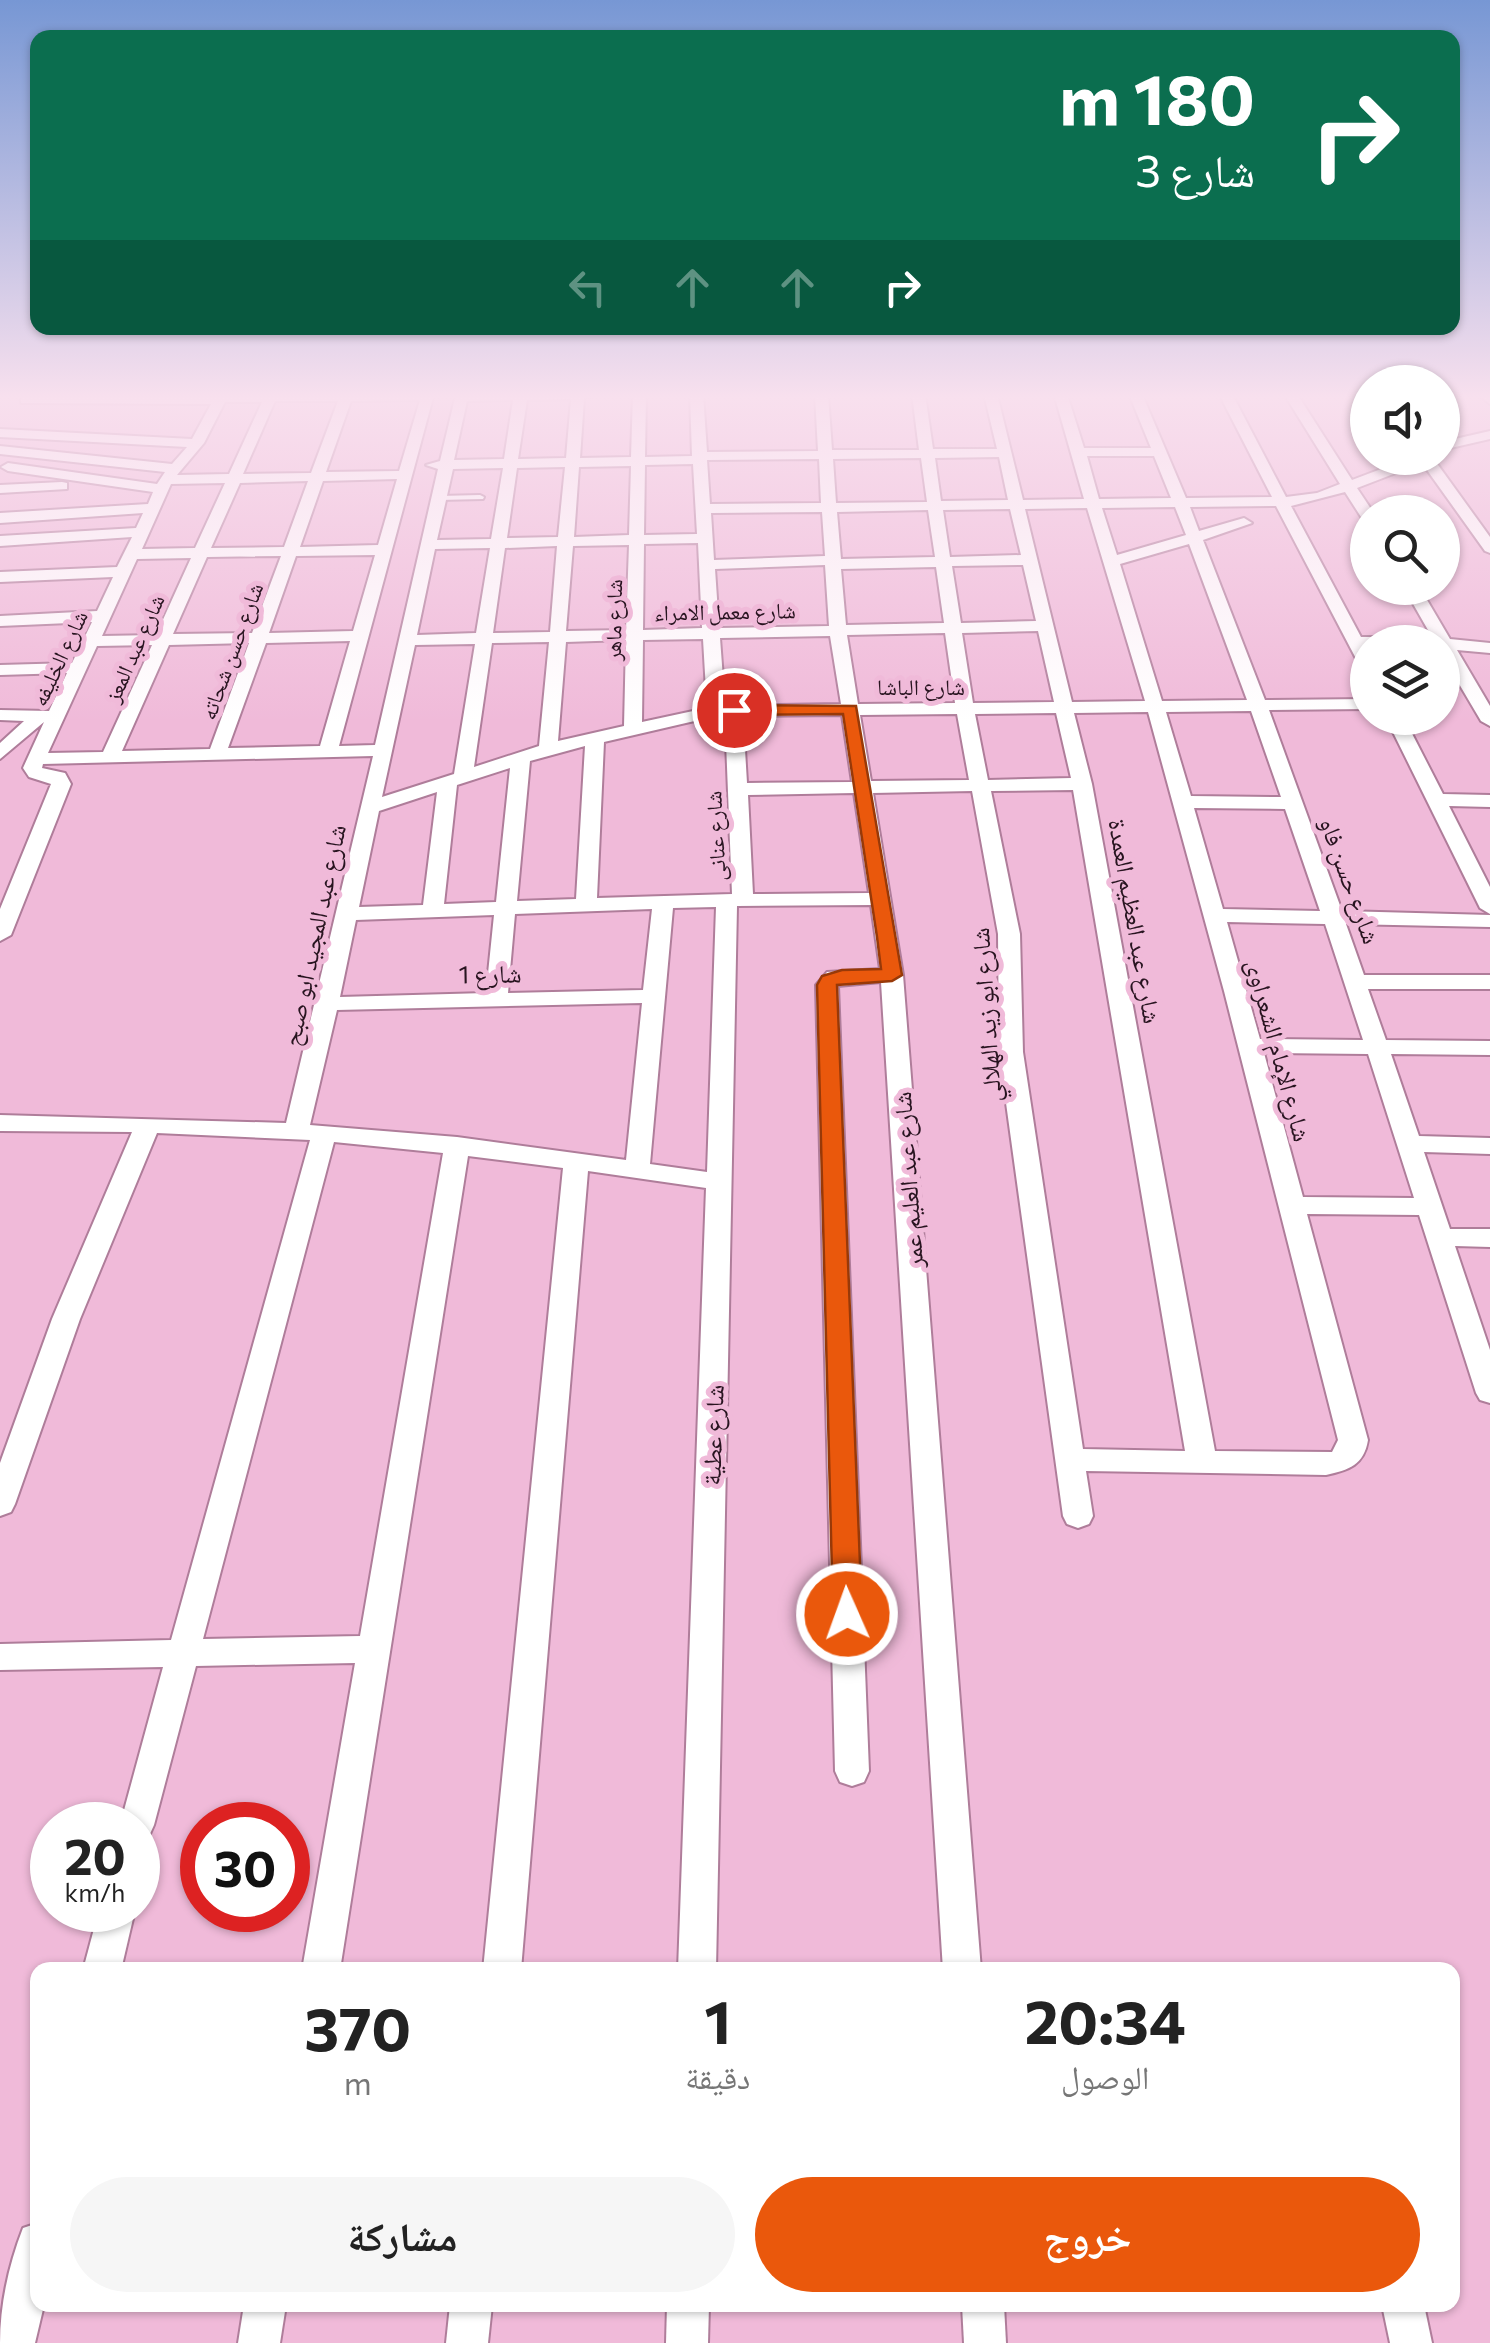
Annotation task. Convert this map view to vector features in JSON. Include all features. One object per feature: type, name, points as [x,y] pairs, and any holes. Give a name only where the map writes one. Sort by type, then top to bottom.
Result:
[{"type":"street","name":"شارع الخليفه","points":[[36,759],[47,717],[78,668],[155,503]]},
{"type":"street","name":"شارع عبد المعز","points":[[110,757],[223,503]]},
{"type":"street","name":"شارع حسن شحاته","points":[[217,754],[308,503]]},
{"type":"street","points":[[328,751],[397,503]]},
{"type":"street","name":"شارع عبد المجيد ابو صبح","points":[[143,1802],[310,1133],[344,914],[437,503]]},
{"type":"street","points":[[433,911],[484,638],[504,503]]},
{"type":"street","points":[[548,749],[569,503]]},
{"type":"street","name":"شارع ماهر","points":[[633,728],[637,503]]},
{"type":"street","name":"شارع عنانى","points":[[702,503],[710,634],[738,789],[735,900]]},
{"type":"street","points":[[702,509],[1068,503]]},
{"type":"street","name":"شارع الإمام الشعراوى","points":[[1070,1460],[1326,1464],[1342,1461],[1351,1452],[1353,1440],[1216,916],[1094,503]]},
{"type":"street","name":"شارع حسن فاو","points":[[1182,503],[1337,918],[1440,1237],[1479,1326],[1490,1392]]},
{"type":"street","points":[[1282,503],[1350,632]]},
{"type":"street","points":[[1457,503],[1490,548]]},
{"type":"street","name":"شارع ابو زيد الهلالي","points":[[936,504],[979,786],[1009,934],[1010,1052],[1078,1516]]},
{"type":"street","name":"شارع عبد العظيم العمدة","points":[[1017,504],[1082,784],[1202,1462]]},
{"type":"street","name":"شارع عبد العليم عمر","points":[[827,506],[838,631],[892,975],[962,1962]]},
{"type":"street","points":[[0,518],[152,508]]},
{"type":"street","points":[[1111,562],[1244,524]]},
{"type":"street","points":[[0,541],[142,532]]},
{"type":"street","points":[[428,545],[705,538]]},
{"type":"street","points":[[132,554],[384,550]]},
{"type":"street","points":[[706,565],[1030,560]]},
{"type":"street","points":[[0,577],[123,572]]},
{"type":"street","points":[[0,621],[103,616]]},
{"type":"street","name":"شارع معمل الامراء","points":[[406,640],[1046,626]]},
{"type":"street","points":[[91,641],[360,636]]},
{"type":"street","points":[[1460,645],[1490,648]]},
{"type":"street","points":[[0,670],[78,668]]},
{"type":"street","points":[[1460,670],[1490,721]]},
{"type":"street","name":"شارع الباشا","points":[[369,808],[595,736],[725,711],[1350,704]]},
{"type":"street","points":[[0,715],[47,717]]},
{"type":"street","points":[[0,753],[47,717]]},
{"type":"street","points":[[1403,735],[1490,908]]},
{"type":"street","points":[[586,905],[595,736]]},
{"type":"street","points":[[0,935],[9,890],[61,784],[58,778],[33,770],[36,759],[381,750]]},
{"type":"street","points":[[496,1000],[521,757]]},
{"type":"street","points":[[738,789],[1082,784]]},
{"type":"street","points":[[1436,800],[1490,800]]},
{"type":"street","points":[[1184,802],[1294,802]]},
{"type":"street","points":[[344,914],[663,902],[882,899]]},
{"type":"street","name":"شارع عطية","points":[[697,1962],[719,1182],[735,900]]},
{"type":"street","points":[[637,1170],[663,902]]},
{"type":"street","points":[[1216,916],[1490,922]]},
{"type":"street","points":[[852,1771],[827,985],[829,980],[842,976],[892,975]]},
{"type":"street","points":[[1358,982],[1490,982]]},
{"type":"street","name":"شارع 1","points":[[328,1004],[654,996]]},
{"type":"street","points":[[1251,1046],[1490,1048]]},
{"type":"street","points":[[0,1123],[148,1124],[310,1133],[576,1160],[719,1182]]},
{"type":"street","points":[[0,1504],[66,1319],[148,1124]]},
{"type":"street","points":[[1410,1144],[1490,1146]]},
{"type":"street","points":[[322,1962],[457,1146]]},
{"type":"street","points":[[503,1962],[576,1160]]},
{"type":"street","points":[[1292,1205],[1430,1207]]},
{"type":"street","points":[[1440,1237],[1490,1238]]},
{"type":"street","points":[[0,1657],[374,1649]]},
{"type":"street","points":[[104,1962],[112,1932]]},
{"type":"street","points":[[14,2343],[30,2276]]},
{"type":"street","points":[[259,2343],[265,2312]]},
{"type":"street","points":[[467,2343],[469,2312]]},
{"type":"street","points":[[687,2343],[688,2312]]},
{"type":"street","points":[[983,2312],[985,2343]]},
{"type":"street","points":[[1404,2312],[1411,2343]]},
{"type":"route","points":[[734,710],[850,709],[892,975],[835,977],[827,985],[847,1614]]}]
